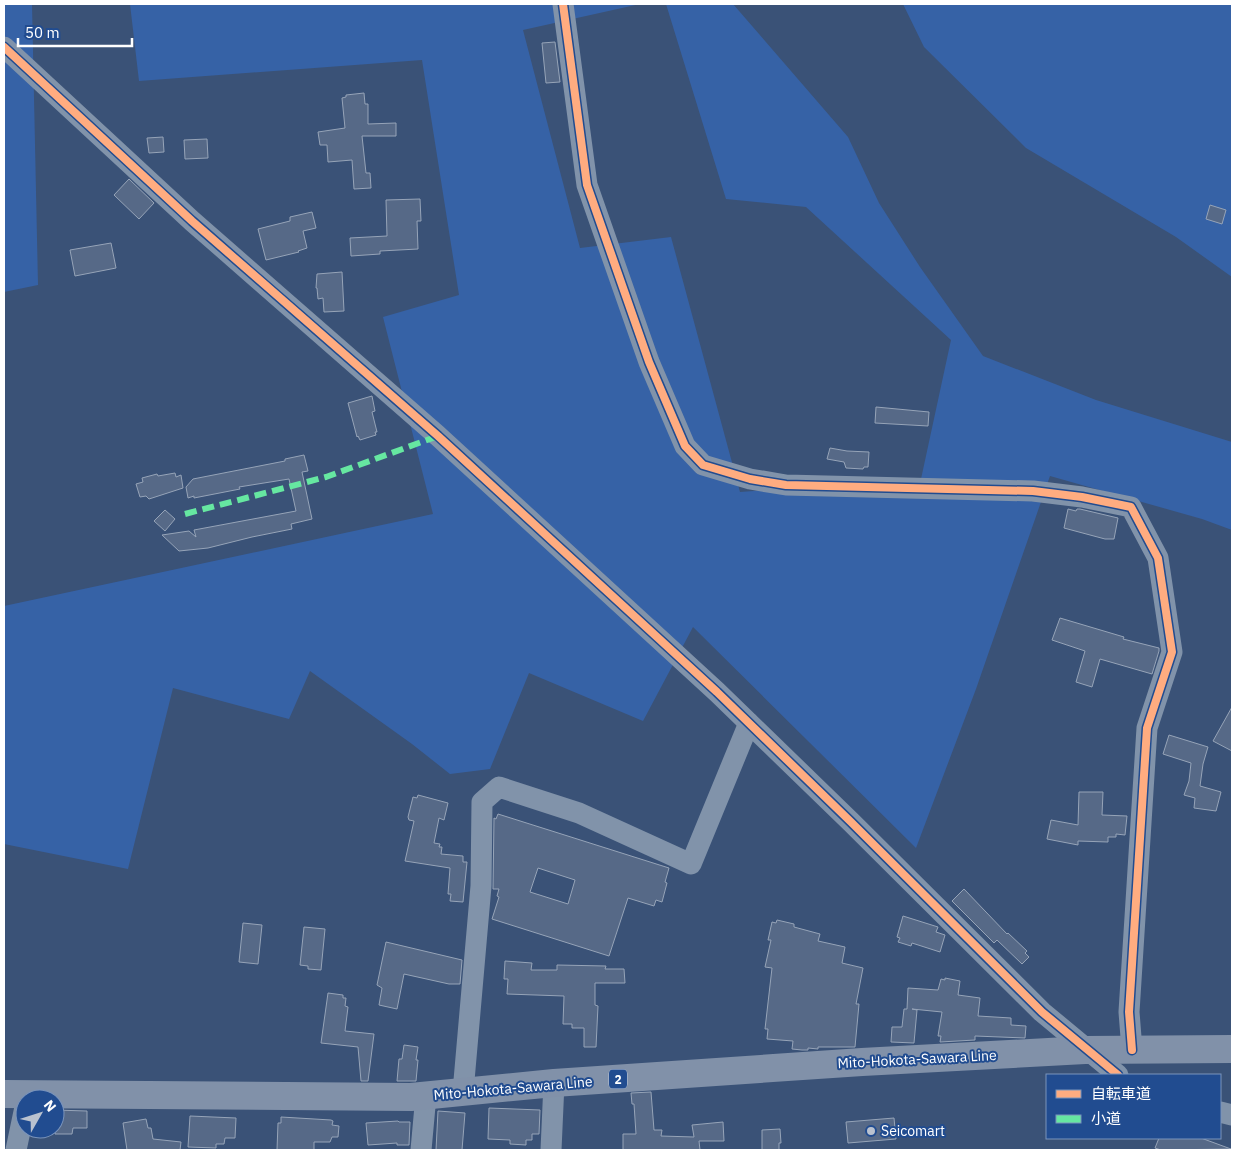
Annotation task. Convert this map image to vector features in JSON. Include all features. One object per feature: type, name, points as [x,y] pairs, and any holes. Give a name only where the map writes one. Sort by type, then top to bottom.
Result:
[{"type":"main road","name":"Mito-Hokota-Sawara Line","points":[[65,1098],[410,1097],[554,1083],[872,1061],[1086,1050],[1232,1049]]},
{"type":"street","points":[[563,4],[587,185],[649,362],[685,446],[703,465],[750,479],[786,485],[1033,491],[1082,497],[1131,507],[1158,558],[1172,652],[1147,728],[1130,1012],[1132,1050]]},
{"type":"street","points":[[4,48],[192,221],[438,436],[749,723],[1042,1012],[1117,1074]]},
{"type":"street","points":[[463,1092],[481,886],[482,802],[499,787],[579,812],[691,864],[749,723]]},
{"type":"street","points":[[551,1150],[554,1083]]},
{"type":"street","points":[[421,1150],[426,1096]]},
{"type":"shaded area","points":[[4,4],[32,4],[38,285],[4,292]]},
{"type":"shaded area","points":[[130,4],[640,4],[523,30],[580,248],[671,237],[740,492],[921,479],[951,340],[806,207],[726,199],[666,4],[733,4],[848,137],[879,203],[920,267],[983,356],[1096,400],[1232,442],[1232,530],[1202,519],[1050,476],[976,689],[916,848],[693,627],[643,721],[529,673],[490,769],[450,774],[412,744],[310,671],[289,719],[173,688],[128,869],[4,844],[4,606],[433,514],[383,317],[459,295],[422,60],[139,81]]},
{"type":"shaded area","points":[[903,4],[1232,4],[1232,277],[1176,237],[1026,148],[924,47]]},
{"type":"building","points":[[555,42],[560,82],[546,83],[542,43]]},
{"type":"building","points":[[364,93],[365,104],[368,104],[368,124],[396,123],[396,136],[362,136],[366,173],[370,173],[371,188],[354,189],[352,160],[328,162],[327,145],[320,145],[318,132],[345,128],[342,98],[346,97],[346,95]]},
{"type":"building","points":[[163,137],[164,152],[149,153],[147,138]]},
{"type":"building","points":[[207,139],[208,158],[185,159],[184,140]]},
{"type":"building","points":[[129,179],[154,203],[139,219],[114,195]]},
{"type":"building","points":[[420,199],[421,221],[417,221],[418,249],[380,251],[380,254],[351,256],[350,238],[387,236],[386,200]]},
{"type":"building","points":[[1210,205],[1226,210],[1222,224],[1206,219]]},
{"type":"building","points":[[312,212],[316,228],[303,231],[307,248],[299,252],[266,260],[258,229],[290,221],[290,217]]},
{"type":"building","points":[[111,243],[116,268],[75,276],[70,250]]},
{"type":"building","points":[[342,272],[344,311],[324,312],[323,298],[318,299],[316,288],[317,274]]},
{"type":"building","points":[[372,396],[375,411],[372,412],[377,432],[375,432],[376,435],[360,440],[357,437],[348,403]]},
{"type":"building","points":[[876,407],[929,412],[928,426],[875,423]]},
{"type":"building","points":[[830,448],[869,452],[868,467],[863,469],[846,468],[844,462],[827,459]]},
{"type":"building","points":[[304,455],[308,471],[302,472],[312,519],[291,524],[292,529],[208,548],[179,551],[162,535],[189,531],[196,537],[194,530],[296,511],[289,479],[239,487],[240,489],[194,498],[194,496],[188,498],[186,487],[193,479],[285,461],[285,459]]},
{"type":"building","points":[[175,473],[176,477],[181,475],[183,488],[149,499],[146,496],[140,497],[136,484],[143,482],[142,478],[157,474],[158,476]]},
{"type":"building","points":[[1068,509],[1076,511],[1080,509],[1118,518],[1114,539],[1105,539],[1064,528]]},
{"type":"building","points":[[165,510],[175,519],[165,531],[154,521]]},
{"type":"building","points":[[1060,618],[1124,637],[1123,639],[1159,648],[1152,674],[1100,659],[1092,687],[1076,682],[1085,651],[1052,640]]},
{"type":"building","points":[[1232,707],[1232,751],[1213,741]]},
{"type":"building","points":[[1169,735],[1208,747],[1200,786],[1221,792],[1216,811],[1194,808],[1195,798],[1184,795],[1189,781],[1191,763],[1163,754]]},
{"type":"building","points":[[1079,792],[1103,792],[1102,815],[1127,816],[1125,835],[1116,834],[1116,837],[1108,837],[1108,842],[1078,841],[1078,845],[1047,839],[1051,820],[1078,825]]},
{"type":"building","points":[[418,795],[448,803],[444,820],[439,818],[434,843],[440,844],[439,847],[442,847],[441,854],[463,856],[463,862],[467,862],[463,902],[450,901],[451,894],[448,894],[450,868],[405,861],[414,821],[409,820],[408,817],[413,797],[417,798]]},
{"type":"building","points":[[498,814],[669,868],[662,902],[656,900],[654,906],[628,898],[609,956],[492,919],[499,897],[497,896],[499,889],[493,889],[494,818],[496,819]],"holes":[[[538,868],[575,880],[568,904],[530,892]]]},
{"type":"building","points":[[964,889],[1007,934],[1027,951],[1025,953],[1029,957],[1022,964],[997,940],[994,943],[952,901]]},
{"type":"building","points":[[903,916],[938,927],[936,932],[945,935],[940,952],[912,943],[911,946],[898,942],[900,938],[897,937]]},
{"type":"building","points":[[777,920],[820,934],[818,941],[845,947],[842,963],[863,968],[856,1004],[859,1004],[855,1047],[818,1047],[818,1049],[808,1048],[808,1050],[802,1050],[792,1049],[793,1041],[767,1039],[768,1029],[765,1029],[772,968],[765,967],[771,940],[768,940],[772,922],[776,923]]},
{"type":"building","points":[[243,923],[262,925],[258,964],[239,962]]},
{"type":"building","points":[[304,927],[325,929],[321,970],[308,969],[308,966],[300,965]]},
{"type":"building","points":[[386,942],[462,960],[460,984],[449,984],[404,974],[397,1009],[379,1005],[382,988],[377,985]]},
{"type":"building","points":[[505,961],[532,963],[531,970],[557,970],[557,965],[606,966],[605,969],[624,969],[625,983],[595,983],[595,1005],[598,1006],[596,1047],[584,1047],[584,1028],[572,1028],[572,1024],[563,1024],[564,996],[507,994],[508,979],[504,979]]},
{"type":"building","points":[[945,978],[960,981],[958,995],[980,998],[978,1016],[1011,1018],[1011,1025],[1026,1026],[1025,1038],[975,1036],[975,1040],[940,1042],[941,1036],[938,1036],[942,1012],[912,1009],[917,1010],[914,1043],[891,1042],[892,1027],[902,1027],[904,1009],[907,1009],[908,988],[938,990],[941,979],[945,980]]},
{"type":"building","points":[[328,993],[343,995],[343,998],[346,998],[345,1006],[348,1007],[345,1031],[374,1034],[368,1081],[361,1081],[358,1047],[321,1043]]},
{"type":"building","points":[[404,1045],[418,1047],[416,1081],[397,1081],[399,1059],[402,1059]]},
{"type":"building","points":[[651,1092],[654,1130],[662,1130],[661,1136],[694,1137],[692,1125],[723,1122],[724,1141],[699,1141],[700,1150],[623,1150],[623,1134],[636,1134],[634,1104],[632,1104],[631,1093]]},
{"type":"building","points":[[489,1108],[540,1110],[539,1134],[532,1134],[532,1140],[526,1140],[526,1145],[510,1144],[510,1140],[488,1139]]},
{"type":"building","points":[[65,1110],[87,1111],[87,1128],[73,1128],[72,1134],[65,1134]]},
{"type":"building","points":[[438,1111],[465,1113],[462,1150],[436,1150]]},
{"type":"building","points":[[190,1116],[236,1118],[235,1138],[225,1138],[224,1144],[216,1144],[216,1148],[188,1147]]},
{"type":"building","points":[[281,1117],[331,1120],[333,1121],[332,1125],[339,1126],[338,1137],[332,1137],[330,1142],[314,1142],[314,1150],[277,1150],[278,1123],[281,1123]]},
{"type":"building","name":"Seicomart","points":[[894,1118],[896,1139],[848,1143],[846,1122]]},
{"type":"building","points":[[146,1119],[148,1128],[151,1128],[153,1139],[181,1142],[180,1150],[127,1150],[123,1123]]},
{"type":"building","points":[[410,1122],[409,1145],[397,1145],[397,1143],[368,1145],[366,1123]]},
{"type":"building","points":[[780,1129],[781,1143],[779,1143],[779,1150],[762,1150],[762,1130]]},
{"type":"building","points":[[1159,1139],[1204,1139],[1231,1149],[1161,1150],[1155,1148]]},
{"type":"marked path","points":[[185,514],[326,477],[438,436]]},
{"type":"cycle path","points":[[563,4],[587,185],[649,362],[685,446],[703,465],[750,479],[786,485],[1033,491],[1082,497],[1131,507],[1158,558],[1172,652],[1147,728],[1129,1012],[1132,1050]]},
{"type":"cycle path","points":[[4,47],[192,221],[438,436],[717,692],[1042,1012],[1117,1074]]},
{"type":"place","name":"Seicomart","points":[[871,1131]]}]
